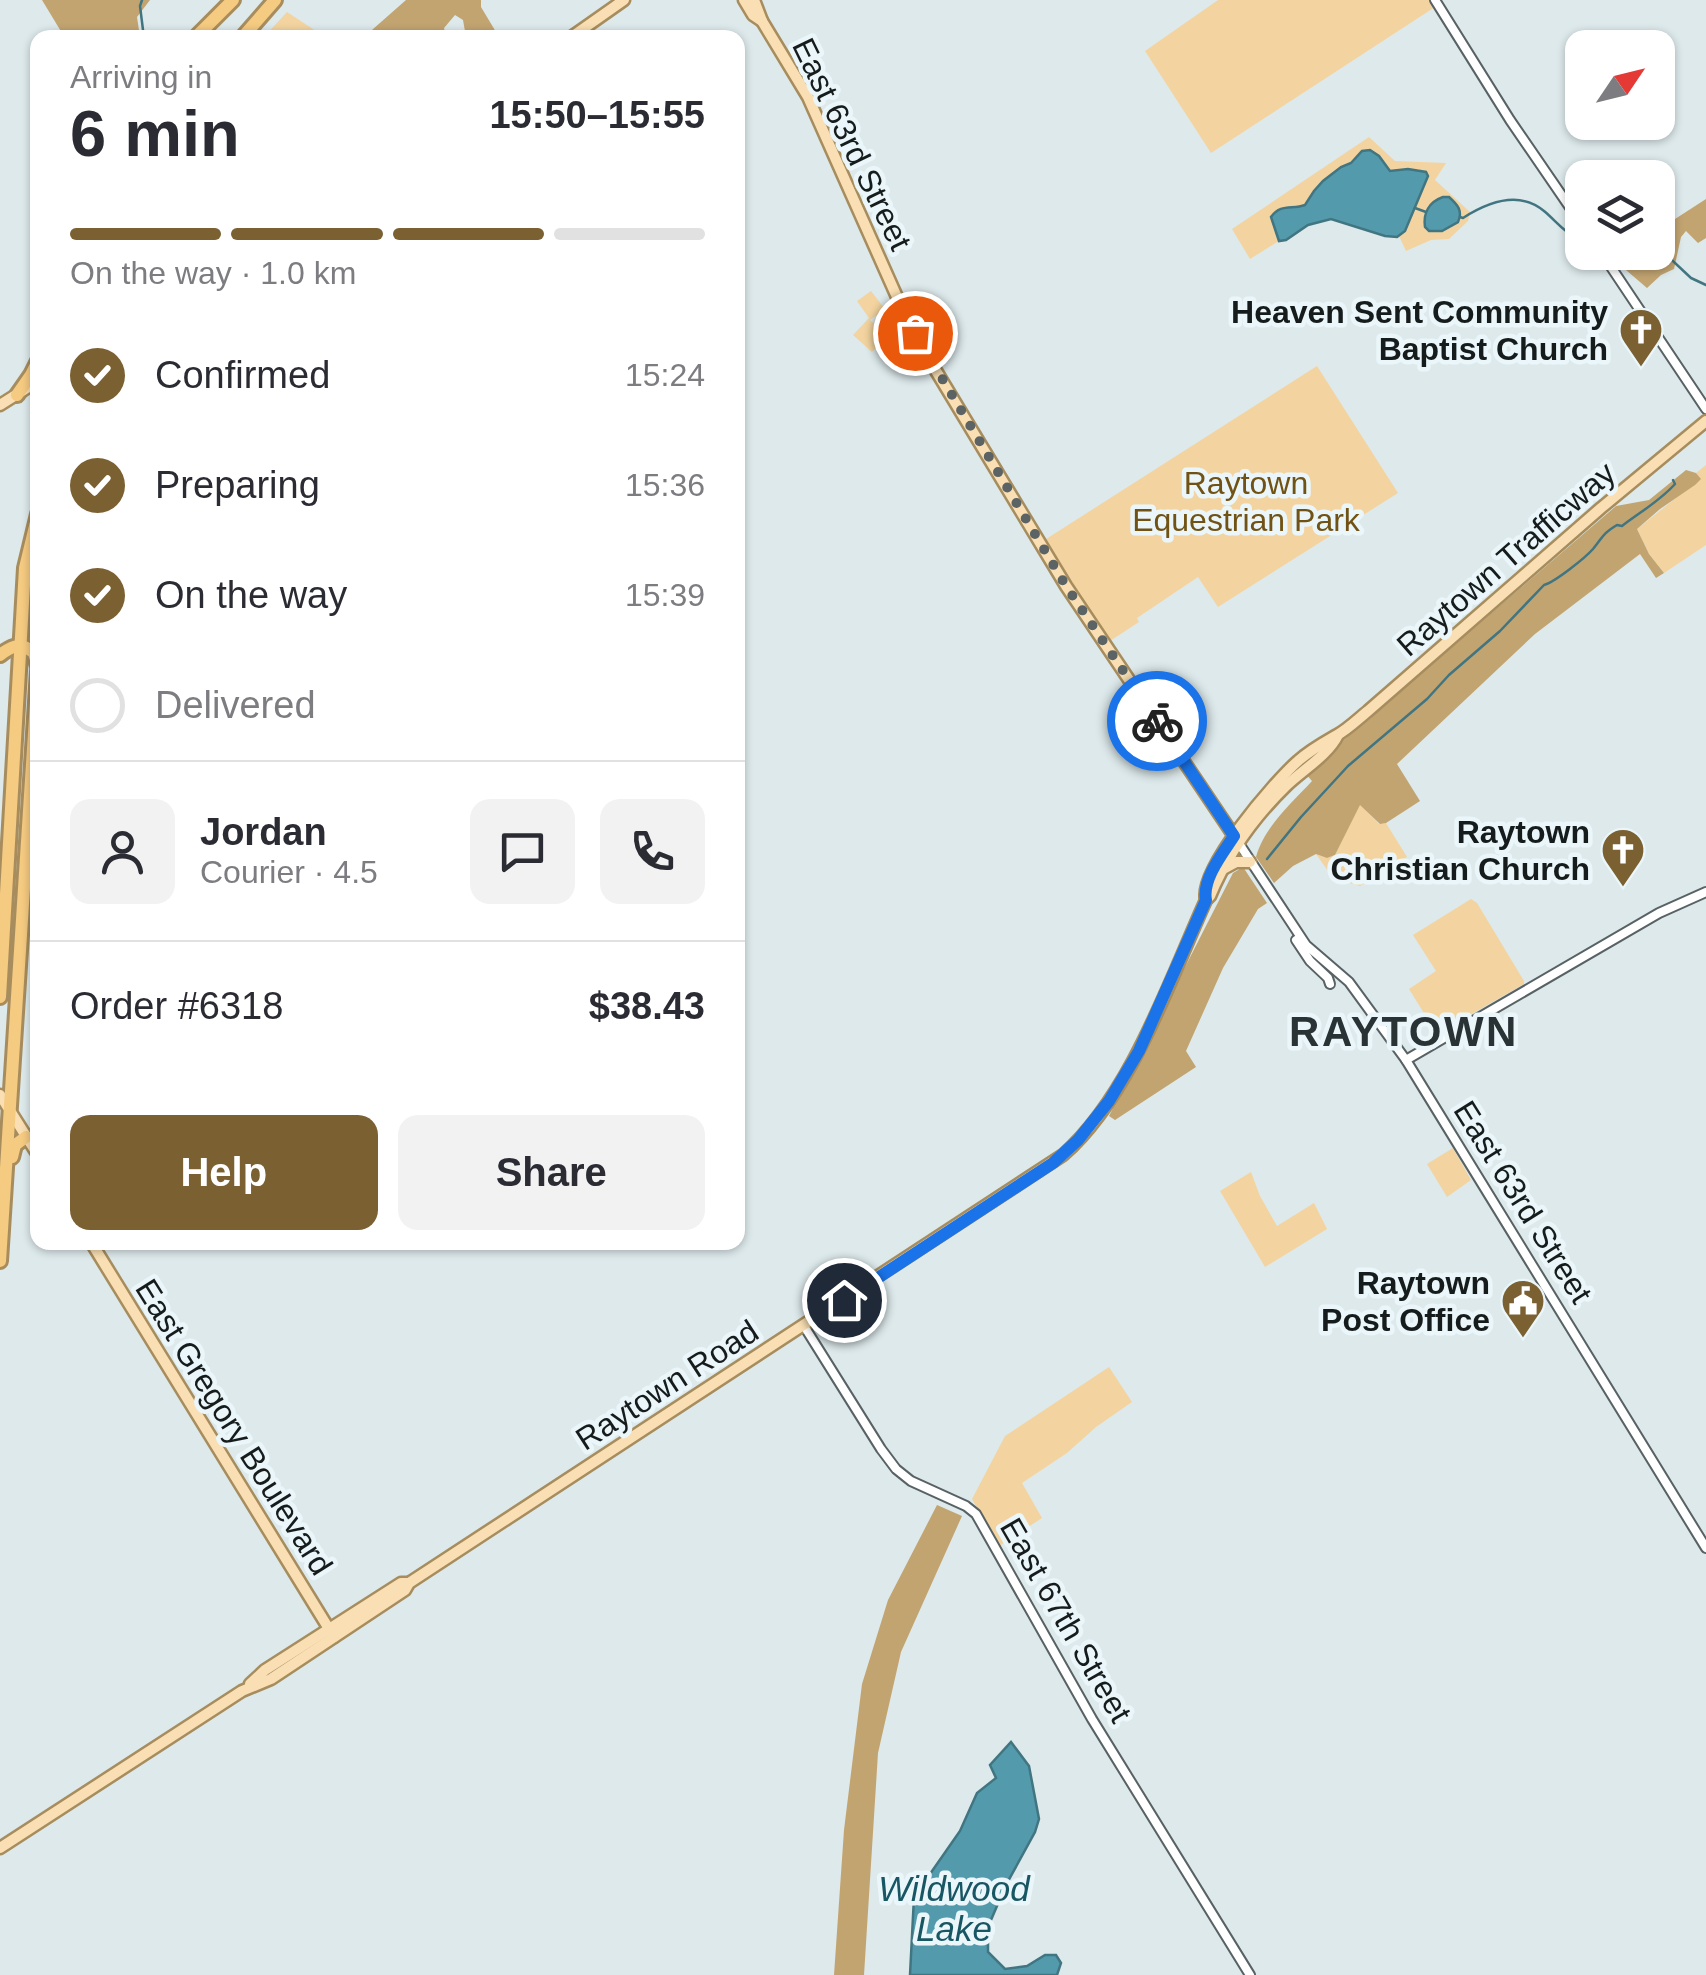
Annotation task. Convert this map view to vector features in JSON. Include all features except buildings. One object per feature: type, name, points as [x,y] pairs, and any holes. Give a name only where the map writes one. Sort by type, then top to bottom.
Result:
[{"type":"highway","points":[[203,30],[233,0]]},
{"type":"highway","points":[[249,30],[275,0]]},
{"type":"highway","points":[[17,395],[30,376]]},
{"type":"highway","points":[[0,997],[19,645],[30,547]]},
{"type":"highway","points":[[0,656],[30,640]]},
{"type":"highway","points":[[19,645],[30,651]]},
{"type":"highway","points":[[0,1262],[30,791]]},
{"type":"highway","points":[[10,832],[20,848],[25,868]]},
{"type":"highway","points":[[5,1194],[14,1148],[26,1136]]},
{"type":"main road","points":[[582,30],[624,0]]},
{"type":"main road","points":[[613,9],[632,0]]},
{"type":"main road","name":"East 63rd Street","points":[[744,0],[756,18],[762,20]]},
{"type":"main road","name":"East 63rd Street","points":[[754,0],[808,97],[924,351],[1066,586],[1236,839]]},
{"type":"main road","points":[[0,406],[30,386]]},
{"type":"main road","name":"Raytown Trafficway","points":[[1206,900],[1204,892],[1210,877],[1236,839],[1286,786],[1333,745],[1338,735],[1706,421]]},
{"type":"main road","name":"Raytown Trafficway","points":[[1053,1163],[1087,1130],[1120,1085],[1236,839]]},
{"type":"main road","points":[[1222,870],[1236,862],[1250,862]]},
{"type":"main road","points":[[0,1095],[30,1142]]},
{"type":"main road","name":"Raytown Road","points":[[0,1848],[242,1691],[265,1670],[331,1633],[401,1583],[408,1583],[1053,1163]]},
{"type":"main road","name":"East Gregory Boulevard","points":[[96,1250],[331,1633]]},
{"type":"street","points":[[1435,0],[1565,200]]},
{"type":"street","points":[[1613,270],[1706,409]]},
{"type":"street","name":"East 63rd Street","points":[[1236,839],[1306,946],[1349,982],[1406,1060],[1706,1548]]},
{"type":"street","points":[[1406,1060],[1659,913],[1706,892]]},
{"type":"street","points":[[1294,930],[1301,949],[1330,984]]},
{"type":"street","name":"East 67th Street","points":[[804,1326],[896,1469],[911,1481],[976,1514],[1082,1702],[1250,1975]]},
{"type":"green space","points":[[1218,0],[1431,0],[1435,7],[1211,153],[1145,51]]},
{"type":"green space","points":[[287,12],[314,30],[270,30]]},
{"type":"green space","points":[[1369,137],[1395,161],[1446,163],[1435,180],[1470,212],[1468,221],[1449,239],[1431,240],[1406,251],[1397,237],[1405,231],[1419,169],[1390,171],[1379,156],[1356,157],[1315,190],[1305,205],[1291,206],[1276,236],[1279,241],[1250,259],[1232,229]]},
{"type":"green space","points":[[871,291],[885,309],[870,320],[887,335],[872,352],[853,335],[869,318],[857,301]]},
{"type":"green space","name":"Raytown Equestrian Park","points":[[1317,366],[1398,493],[1218,607],[1198,577],[1110,641],[1043,541]]},
{"type":"green space","points":[[1706,465],[1706,545],[1664,573],[1637,529],[1700,479],[1696,473]]},
{"type":"green space","points":[[1360,804],[1379,824],[1386,823],[1407,857],[1360,886],[1336,882],[1316,854],[1327,858],[1335,855]]},
{"type":"green space","points":[[1471,899],[1524,984],[1437,1034],[1409,989],[1436,971],[1413,935]]},
{"type":"green space","points":[[1453,1148],[1471,1180],[1447,1197],[1427,1164]]},
{"type":"green space","points":[[1251,1172],[1277,1226],[1314,1203],[1327,1229],[1265,1267],[1220,1191]]},
{"type":"green space","points":[[1109,1367],[1132,1402],[1022,1483],[1042,1518],[1000,1548],[972,1499],[1005,1436]]},
{"type":"shaded area","points":[[42,0],[150,0],[137,17],[139,30],[60,30]]},
{"type":"shaded area","points":[[406,0],[481,0],[495,30],[465,30],[463,20],[455,15],[444,30],[372,30]]},
{"type":"shaded area","points":[[1706,199],[1706,238],[1698,243],[1686,231],[1675,264],[1675,219]]},
{"type":"shaded area","points":[[1626,270],[1672,270],[1661,275],[1647,288]]},
{"type":"shaded area","points":[[1686,470],[1701,479],[1637,529],[1664,573],[1656,578],[1640,554],[1535,634],[1397,764],[1420,801],[1380,824],[1360,805],[1335,855],[1327,858],[1316,854],[1293,866],[1274,883],[1256,857],[1272,826],[1312,781],[1305,773],[1616,506],[1649,500]]},
{"type":"shaded area","points":[[1243,867],[1267,903],[1258,909],[1223,968],[1186,1051],[1196,1067],[1115,1120],[1109,1116],[1233,873]]},
{"type":"shaded area","points":[[937,1505],[962,1516],[901,1652],[878,1753],[864,1975],[834,1975],[844,1830],[862,1684],[888,1600]]},
{"type":"water","points":[[1370,150],[1390,171],[1408,169],[1426,172],[1428,176],[1405,231],[1397,237],[1385,236],[1331,219],[1308,225],[1279,241],[1271,217],[1275,213],[1305,205],[1323,181],[1362,151]]},
{"type":"water","points":[[1443,197],[1449,197],[1457,206],[1458,222],[1442,231],[1429,231],[1425,227],[1426,213]]},
{"type":"water","name":"Wildwood Lake","points":[[1011,1742],[1029,1766],[1039,1819],[988,1927],[988,1952],[1005,1969],[1056,1955],[1061,1963],[1057,1975],[910,1975],[914,1897],[960,1831],[977,1793],[996,1778],[990,1765]]},
{"type":"waterway","points":[[142,0],[143,30]]},
{"type":"waterway","points":[[1460,217],[1493,203],[1524,201],[1544,211],[1565,230]]},
{"type":"waterway","points":[[1415,208],[1426,212]]},
{"type":"waterway","points":[[1675,263],[1706,285]]},
{"type":"waterway","points":[[1267,859],[1348,766],[1427,699],[1544,585],[1584,558],[1608,531],[1622,526],[1663,496],[1675,484],[1673,480]]},
{"type":"way so far","points":[[915,333],[1066,586],[1157,721]]},
{"type":"place","name":"Heaven Sent Community Baptist Church","points":[[1641,368]]},
{"type":"place","name":"Raytown Christian Church","points":[[1623,888]]},
{"type":"place","name":"Raytown Post Office","points":[[1523,1339]]},
{"type":"district","name":"RAYTOWN","points":[[1404,1031]]},
{"type":"route","points":[[844,1300],[1063,1155],[1097,1118],[1139,1051],[1206,900],[1204,892],[1210,877],[1234,836],[1157,721]]}]
